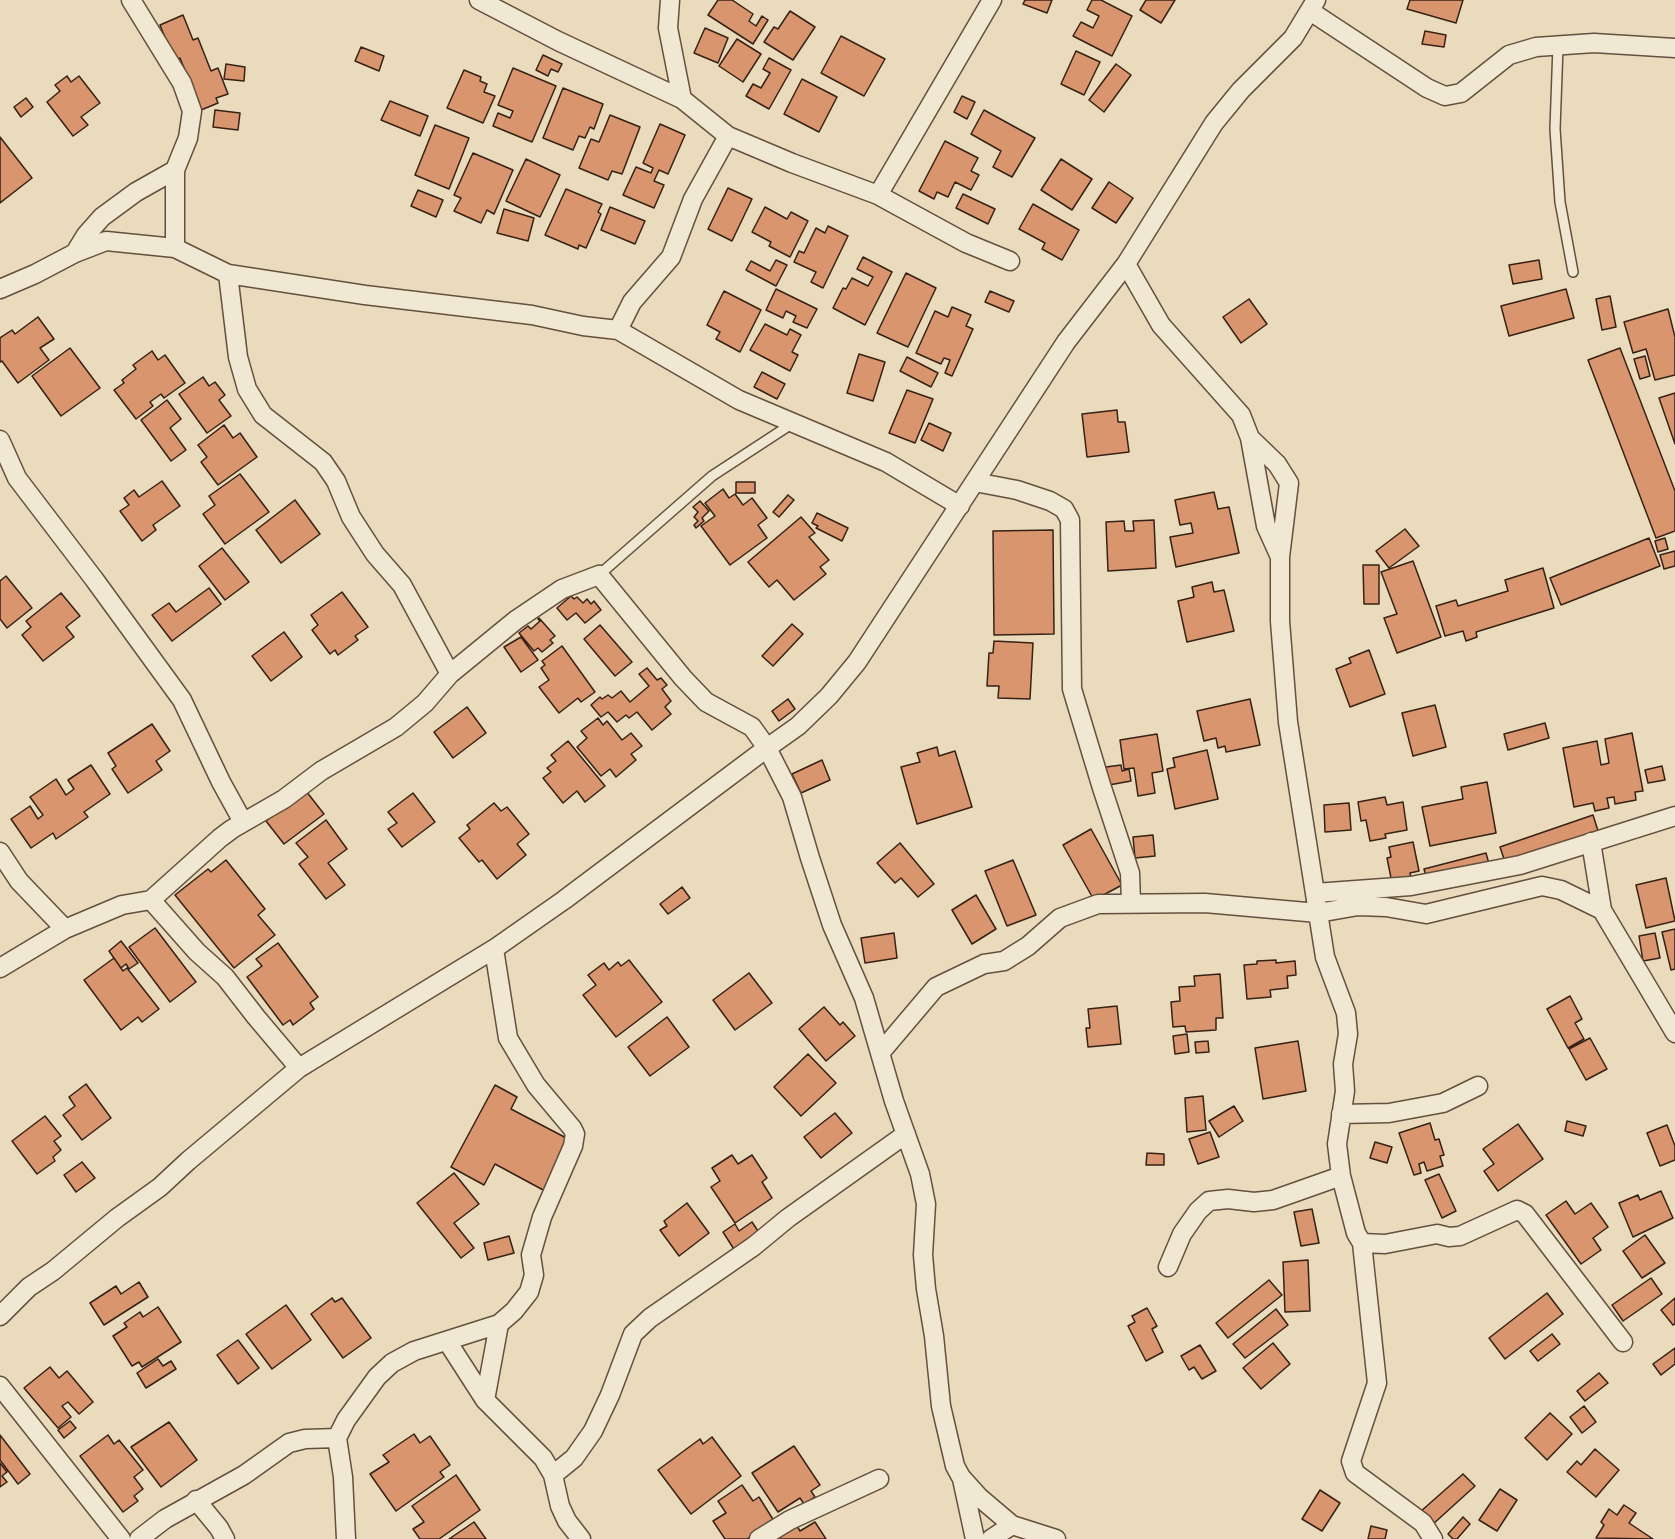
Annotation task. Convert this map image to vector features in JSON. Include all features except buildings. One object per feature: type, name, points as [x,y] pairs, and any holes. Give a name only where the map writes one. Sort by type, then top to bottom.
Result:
[{"type":"street","points":[[131,0],[182,83],[192,111],[188,138],[175,170],[174,248]]},
{"type":"street","points":[[479,0],[558,41],[682,99],[728,136],[878,195],[966,243],[1010,261]]},
{"type":"street","points":[[670,0],[668,28],[682,99]]},
{"type":"street","points":[[878,195],[992,0]]},
{"type":"street","points":[[0,1316],[29,1287],[53,1271],[117,1218],[160,1187],[299,1068],[494,949],[564,900],[798,726],[829,696],[857,662],[1066,342],[1126,264],[1214,123],[1241,90],[1293,38],[1313,6],[1427,88],[1445,96],[1461,93],[1509,55],[1536,47],[1594,43],[1675,48]]},
{"type":"street","points":[[618,330],[632,302],[671,257],[693,200],[728,136]]},
{"type":"street","points":[[75,253],[86,235],[102,217],[136,192],[175,170]]},
{"type":"street","points":[[0,289],[75,253],[106,241],[174,248],[228,274],[365,295],[532,315],[583,326],[618,330],[739,400],[886,462],[960,506]]},
{"type":"street","points":[[1126,264],[1161,324],[1241,415],[1250,438],[1266,526],[1280,557]]},
{"type":"street","points":[[228,274],[238,357],[247,389],[263,415],[323,462],[336,481],[351,517],[375,554],[402,585],[450,674]]},
{"type":"street","points":[[1250,438],[1277,464],[1289,483],[1280,557],[1280,621],[1288,722],[1325,957],[1346,1013],[1348,1035],[1343,1064],[1345,1091],[1337,1144],[1341,1176],[1356,1233],[1362,1244],[1377,1383],[1351,1461],[1355,1473],[1423,1523],[1433,1539]]},
{"type":"street","points":[[0,440],[17,478],[182,700],[243,822]]},
{"type":"street","points":[[975,482],[1017,490],[1050,501],[1064,509],[1070,520],[1072,689],[1130,873],[1131,903]]},
{"type":"street","points":[[0,968],[65,929],[122,904],[152,900],[220,838],[284,798],[321,771],[396,728],[425,703],[450,674],[516,620],[562,589],[599,575],[683,678],[706,702],[752,727],[792,797],[832,925],[864,998],[894,1101],[920,1174],[926,1204],[923,1255],[926,1289],[934,1336],[941,1406],[955,1466],[961,1477],[979,1497],[1012,1525],[1056,1539]]},
{"type":"street","points":[[1315,893],[1411,886],[1520,865],[1675,816]]},
{"type":"street","points":[[1591,842],[1602,910],[1675,1033]]},
{"type":"street","points":[[0,852],[19,881],[65,929]]},
{"type":"street","points":[[881,1052],[936,987],[984,964],[1004,961],[1028,946],[1060,918],[1098,904],[1205,903],[1318,913],[1358,906],[1386,907],[1426,914],[1542,886],[1561,890],[1602,910]]},
{"type":"street","points":[[152,900],[197,952],[225,976],[299,1068]]},
{"type":"street","points":[[346,1539],[343,1477],[337,1438],[346,1420],[377,1377],[392,1363],[414,1351],[499,1324],[514,1311],[529,1292],[534,1275],[531,1255],[542,1217],[573,1146],[575,1134],[573,1128],[536,1085],[508,1038],[494,949]]},
{"type":"street","points":[[1341,1114],[1389,1113],[1443,1103],[1478,1086]]},
{"type":"street","points":[[553,1475],[574,1458],[593,1431],[610,1395],[633,1334],[650,1318],[754,1246],[788,1218],[906,1134]]},
{"type":"street","points":[[1168,1268],[1182,1234],[1198,1210],[1209,1201],[1273,1200],[1341,1176]]},
{"type":"street","points":[[1362,1244],[1385,1244],[1437,1234],[1449,1237],[1460,1236],[1518,1210],[1525,1214],[1623,1342]]},
{"type":"street","points":[[485,1400],[499,1324]]},
{"type":"street","points":[[447,1341],[485,1400],[543,1458],[553,1475],[560,1506],[567,1521],[582,1539]]},
{"type":"street","points":[[0,1386],[121,1539]]},
{"type":"street","points":[[139,1539],[165,1519],[244,1475],[289,1443],[305,1439],[337,1438]]},
{"type":"street","points":[[961,1477],[975,1539]]},
{"type":"street","points":[[759,1539],[790,1520],[879,1479]]},
{"type":"street","points":[[196,1500],[225,1539]]},
{"type":"street","points":[[991,1539],[1012,1525]]},
{"type":"lane","points":[[1558,46],[1555,129],[1560,202],[1573,272]]},
{"type":"lane","points":[[599,575],[712,476],[793,423]]}]
